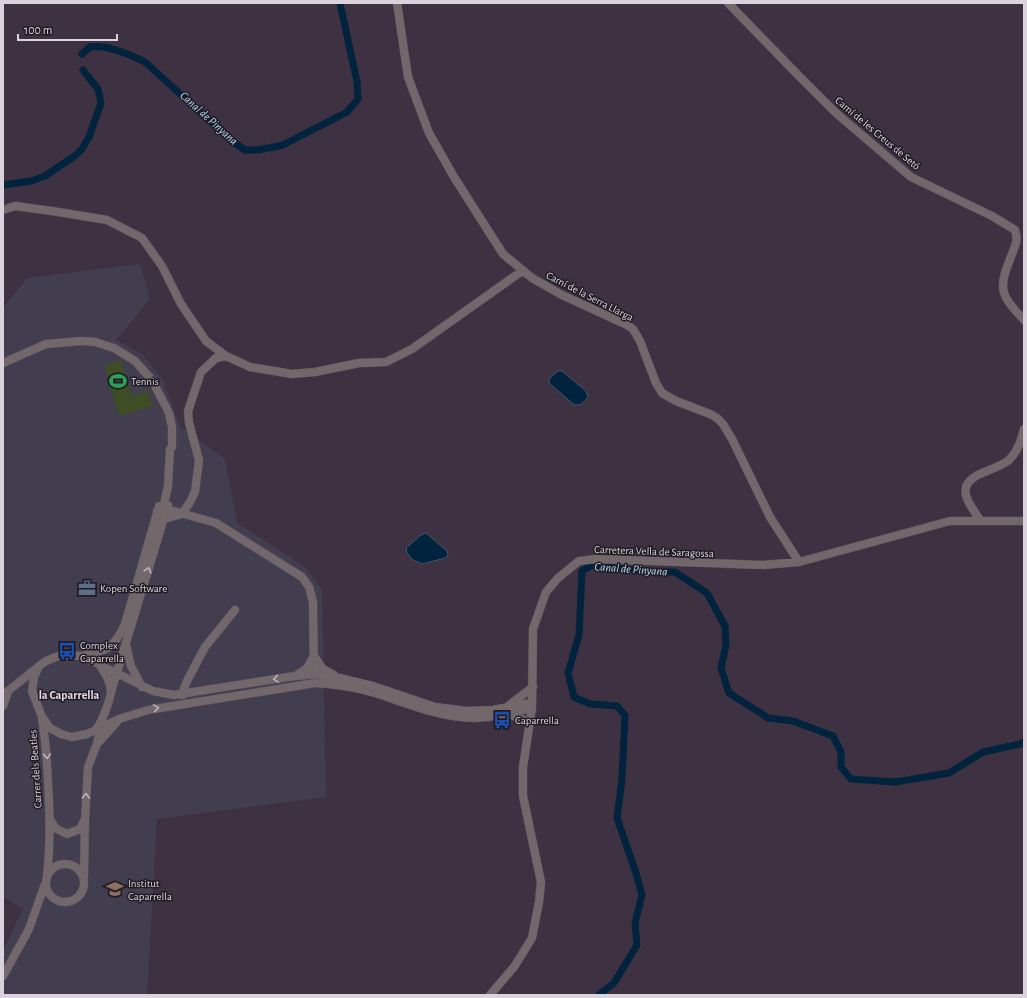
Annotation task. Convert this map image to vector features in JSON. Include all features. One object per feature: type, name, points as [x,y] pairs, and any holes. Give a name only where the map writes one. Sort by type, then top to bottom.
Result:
[{"type":"street","name":"Camí de la Serra Llarga","points":[[397,3],[408,77],[429,133],[454,177],[503,254],[532,278],[562,295],[633,329],[640,341],[656,383],[662,393],[676,401],[710,414],[723,424],[732,439],[770,517],[799,562]]},
{"type":"street","name":"Camí de les Creus de Setó","points":[[728,3],[836,113],[911,177],[992,216],[1015,230],[1016,233]]},
{"type":"street","points":[[3,210],[15,206],[52,210],[108,220],[142,238],[162,266],[181,304],[206,340],[226,356],[250,367],[292,374],[315,372],[359,363],[386,362],[412,349],[522,271]]},
{"type":"street","points":[[1024,228],[1016,233],[1017,239],[1003,281],[1003,291],[1007,300],[1024,320]]},
{"type":"street","points":[[3,363],[46,344],[95,342],[114,348],[135,361],[152,380],[169,413],[172,427],[174,463],[169,499],[164,520],[99,727],[96,744],[88,767],[83,890],[80,896],[75,900],[62,902],[56,900],[47,891],[45,884]]},
{"type":"street","points":[[164,520],[182,514],[195,492],[199,456],[189,423],[188,411],[201,372],[216,358],[226,356]]},
{"type":"street","points":[[980,520],[967,500],[965,491],[969,480],[978,474],[1007,461],[1016,451],[1024,429]]},
{"type":"street","points":[[166,509],[164,504],[168,486],[170,449],[172,447]]},
{"type":"street","points":[[3,706],[5,693],[46,661],[61,655],[82,656],[95,653],[108,648],[119,638],[125,624],[168,472]]},
{"type":"street","points":[[169,499],[182,514]]},
{"type":"street","points":[[157,511],[166,509],[216,523],[302,577],[309,587],[313,602],[314,674]]},
{"type":"street","name":"Carretera Vella de Saragossa","points":[[490,995],[524,953],[532,938],[539,902],[541,882],[523,796],[523,766],[532,706],[533,629],[543,598],[558,578],[579,561],[596,559],[763,565],[799,562],[958,520],[1024,522]]},
{"type":"street","points":[[183,694],[186,684],[205,647],[235,610]]},
{"type":"street","points":[[126,644],[131,666],[142,687]]},
{"type":"street","points":[[295,676],[307,668],[314,655]]},
{"type":"street","points":[[314,655],[324,669],[340,678]]},
{"type":"street","points":[[82,656],[142,687],[174,696],[314,674],[340,678],[373,686],[435,707],[467,711],[507,711],[532,706]]},
{"type":"street","points":[[100,665],[106,675],[111,692]]},
{"type":"street","points":[[32,691],[34,677],[39,666]]},
{"type":"street","points":[[314,674],[331,684]]},
{"type":"street","points":[[295,686],[314,674]]},
{"type":"street","points":[[21,679],[32,691],[42,717],[50,728],[61,734],[72,737],[148,710],[315,683],[341,685],[374,692],[418,707],[457,717],[475,718],[499,716],[507,711],[532,687]]},
{"type":"street","points":[[507,711],[529,722]]},
{"type":"street","name":"Carrer dels Beatles","points":[[42,717],[46,739],[50,818],[50,846],[47,875]]},
{"type":"street","points":[[96,744],[119,720]]},
{"type":"street","name":"Carrer dels Beatles","points":[[50,818],[55,828],[67,834],[80,829],[85,820]]},
{"type":"street","points":[[3,976],[29,929],[47,875],[55,866],[66,863],[72,864],[84,877]]},
{"type":"shaded area","name":"Complex Caparrella","points":[[140,264],[150,299],[116,340],[142,354],[163,380],[180,426],[225,459],[237,523],[305,567],[322,590],[326,797],[157,819],[147,995],[3,995],[3,951],[23,909],[3,897],[3,307],[28,278]]},
{"type":"green space","points":[[121,360],[132,396],[148,391],[153,406],[119,416],[104,365]]},
{"type":"water","points":[[558,371],[562,371],[586,391],[588,397],[583,402],[578,405],[573,404],[549,383],[549,379]]},
{"type":"water","points":[[426,533],[447,551],[448,555],[445,558],[422,564],[413,560],[407,553],[406,548],[421,535]]},
{"type":"waterway","name":"Canal de Pinyana","points":[[82,54],[90,47],[96,46],[125,53],[145,62],[232,141],[245,150],[258,150],[283,145],[347,112],[358,99],[357,82],[340,3]]},
{"type":"waterway","name":"Canal de Pinyana","points":[[3,185],[31,181],[45,176],[76,155],[82,149],[89,137],[101,103],[98,89],[83,70]]},
{"type":"waterway","name":"Canal de Pinyana","points":[[599,995],[614,983],[637,945],[635,923],[642,895],[617,818],[622,779],[625,715],[617,706],[590,704],[574,697],[568,673],[579,635],[582,571],[592,565],[650,572],[675,572],[707,593],[725,626],[726,645],[721,668],[729,693],[768,718],[793,721],[833,736],[841,752],[841,767],[851,779],[895,782],[949,773],[983,752],[1024,742]]},
{"type":"place","name":"Tennis","points":[[118,381]]},
{"type":"place","name":"Kopen Software","points":[[87,588]]},
{"type":"place","name":"Complex Caparrella","points":[[67,651]]},
{"type":"place","name":"Caparrella","points":[[502,720]]},
{"type":"place","name":"Institut Caparrella","points":[[115,889]]},
{"type":"district","name":"la Caparrella","points":[[69,695]]}]
